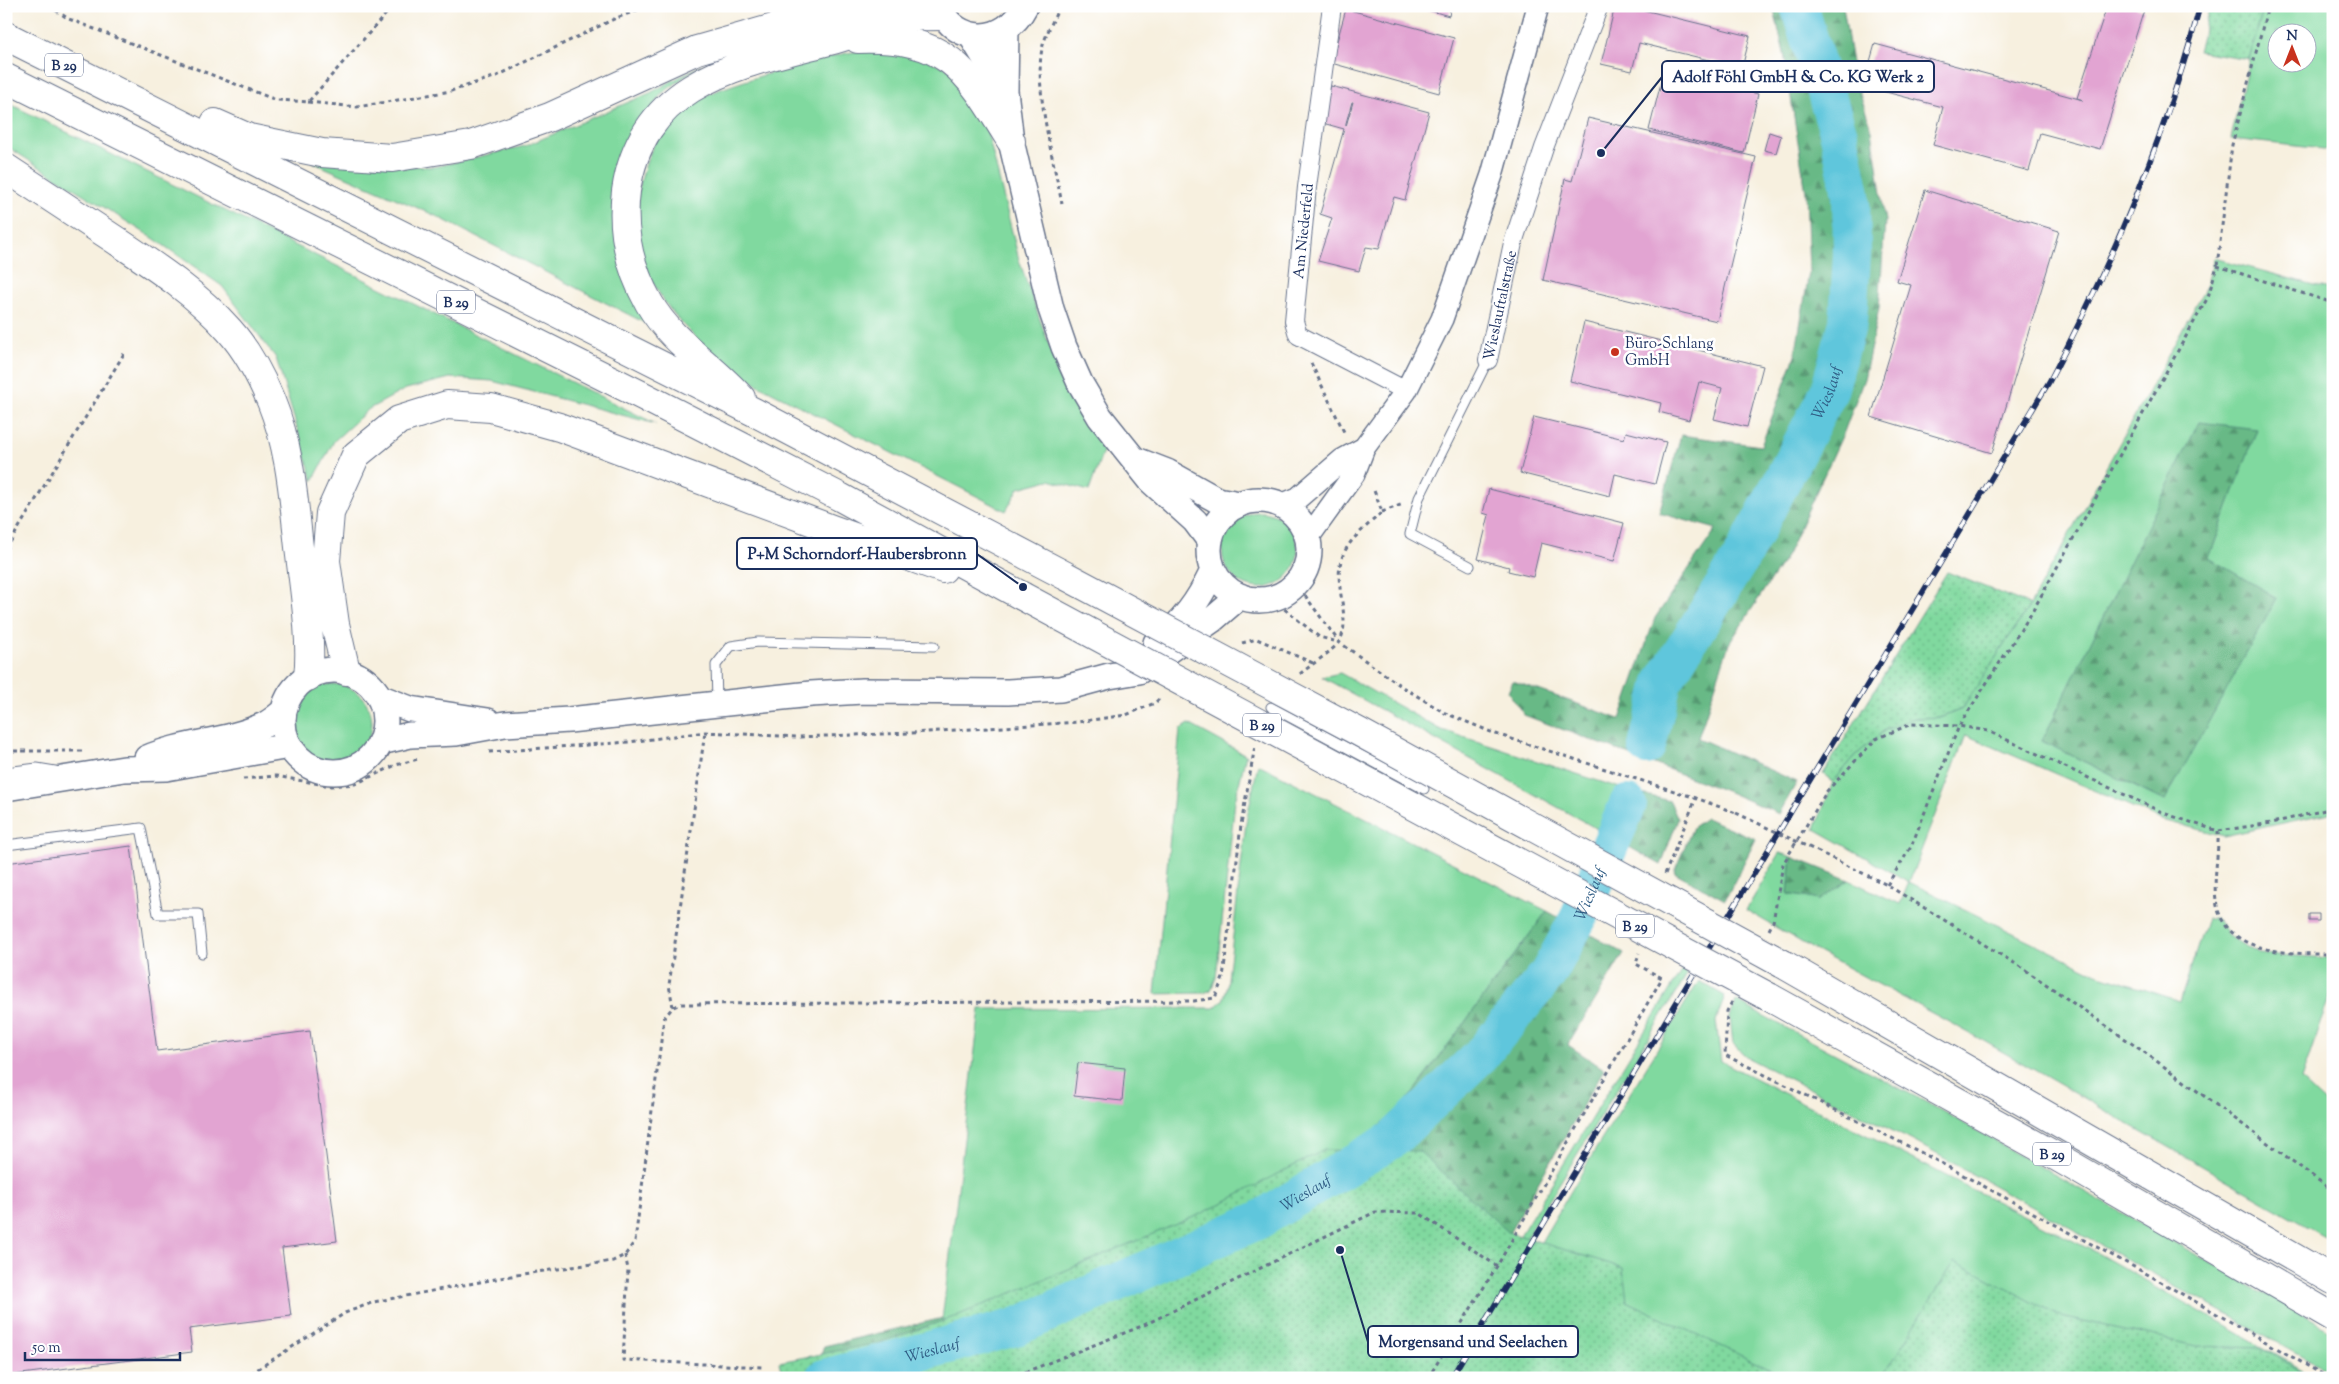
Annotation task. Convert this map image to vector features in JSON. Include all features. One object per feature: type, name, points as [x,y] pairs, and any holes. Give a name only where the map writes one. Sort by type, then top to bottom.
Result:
[{"type":"highway","points":[[754,412],[725,380],[667,329],[649,304],[634,269],[624,234],[624,204],[628,174],[638,146],[654,118],[680,95],[709,78],[752,61],[868,6]]},
{"type":"highway","points":[[121,95],[169,102],[249,138],[322,153],[392,158],[471,145],[550,117],[697,50],[746,35],[838,20],[902,18],[940,11]]},
{"type":"highway","points":[[838,20],[896,40],[927,46],[955,63],[976,85],[1012,140]]},
{"type":"highway","name":"B 29","points":[[6,36],[754,412],[1350,727],[1783,964],[2333,1280]]},
{"type":"highway","name":"B 29","points":[[6,78],[643,396],[840,498],[1768,997],[2059,1158],[2333,1317]]},
{"type":"highway","points":[[6,168],[153,266],[199,301],[229,330],[251,362],[271,400],[284,439],[304,589],[309,663],[308,677]]},
{"type":"highway","points":[[346,671],[335,624],[326,561],[330,513],[356,455],[399,420],[447,405],[491,408],[559,427],[832,530],[1022,596]]},
{"type":"main road","points":[[940,11],[955,28],[971,35],[989,36],[1006,29],[1017,19],[1025,6]]},
{"type":"main road","points":[[1006,29],[1005,91],[1012,140],[1051,309],[1064,347],[1080,383],[1100,417],[1152,482],[1195,521],[1210,541]]},
{"type":"main road","points":[[971,35],[1005,91]]},
{"type":"main road","points":[[1134,459],[1167,472],[1217,500],[1240,504]]},
{"type":"main road","points":[[1261,500],[1282,505],[1302,524],[1308,538],[1309,554],[1305,571],[1287,591],[1272,599],[1258,600],[1240,596],[1223,584],[1213,571],[1209,554],[1210,541],[1216,523],[1229,510],[1240,504],[1261,500]]},
{"type":"main road","points":[[1108,676],[1133,661],[1169,633],[1198,602],[1213,571]]},
{"type":"main road","points":[[380,742],[410,735],[456,733],[505,724],[569,720],[793,696],[863,691],[1008,692],[1061,689],[1108,676],[1139,670],[1212,620],[1240,596]]},
{"type":"main road","points":[[346,671],[359,677],[371,686],[379,697],[384,720],[380,742],[371,756],[358,765],[344,771],[328,771],[313,767],[299,758],[289,746],[285,735],[283,712],[292,692],[308,677],[320,672],[346,671]]},
{"type":"main road","points":[[379,697],[410,709],[505,724]]},
{"type":"main road","points":[[124,769],[161,752],[209,742],[264,725],[283,712]]},
{"type":"main road","points":[[6,788],[124,769],[166,768],[289,746]]},
{"type":"street","name":"Am Niederfeld","points":[[1298,335],[1294,321],[1306,197],[1332,6]]},
{"type":"street","points":[[1308,538],[1354,474],[1364,448],[1406,391],[1442,319],[1492,175],[1538,6]]},
{"type":"street","name":"Wieslauftalstraße","points":[[1488,360],[1513,244],[1548,140],[1599,6]]},
{"type":"street","points":[[1298,335],[1406,391]]},
{"type":"street","points":[[1282,505],[1298,498],[1342,460],[1364,448]]},
{"type":"lane","name":"Wieslauftalstraße","points":[[1470,566],[1410,534],[1418,498],[1488,360]]},
{"type":"lane","points":[[718,704],[716,665],[732,646],[758,642],[934,646]]},
{"type":"lane","points":[[1271,707],[1424,789]]},
{"type":"lane","points":[[6,772],[37,768],[80,776]]},
{"type":"lane","points":[[6,845],[140,828],[158,914],[198,914],[202,953]]},
{"type":"path","points":[[49,6],[69,19],[276,100],[357,108],[451,91],[497,76],[614,19],[648,6]]},
{"type":"path","points":[[308,102],[393,6]]},
{"type":"path","points":[[1059,6],[1042,47],[1040,67],[1041,89],[1062,204]]},
{"type":"path","points":[[1887,885],[1912,848],[1959,726],[2031,614],[2208,297],[2217,266],[2232,145],[2268,6]]},
{"type":"path","points":[[2217,266],[2333,303]]},
{"type":"path","points":[[1298,335],[1345,434]]},
{"type":"path","points":[[6,549],[125,352]]},
{"type":"path","points":[[1295,678],[1339,642],[1345,617],[1338,578],[1342,558],[1352,540],[1382,512],[1373,488]]},
{"type":"path","points":[[1298,581],[1306,597],[1339,642],[1404,688],[1445,713],[1496,734],[1696,798],[1736,813],[1887,885],[2040,980],[2146,1054],[2333,1190]]},
{"type":"path","points":[[1272,599],[1319,637],[1339,642]]},
{"type":"path","points":[[1240,644],[1257,638],[1313,663]]},
{"type":"path","points":[[482,752],[628,742],[705,732],[807,736],[911,733],[1078,722],[1126,715],[1155,703],[1162,696]]},
{"type":"path","points":[[1959,726],[1988,731],[2166,814],[2218,831],[2272,823],[2333,808]]},
{"type":"path","points":[[673,1007],[668,985],[705,732]]},
{"type":"path","points":[[244,1378],[345,1314],[374,1302],[516,1275],[613,1262],[625,1255],[635,1241],[664,1018],[673,1007],[681,1004],[1194,1001],[1215,998],[1223,978],[1242,825],[1254,748],[1258,740]]},
{"type":"path","points":[[6,751],[86,751]]},
{"type":"path","points":[[238,780],[276,776],[330,786],[355,784],[396,764],[423,757]]},
{"type":"path","points":[[1663,880],[1696,798]]},
{"type":"path","points":[[2218,831],[2216,899],[2219,915],[2232,934],[2262,950],[2333,954]]},
{"type":"path","points":[[1428,1378],[1497,1266],[1662,978],[1636,964],[1639,948]]},
{"type":"path","points":[[1010,1378],[1142,1326],[1375,1212],[1419,1213],[1497,1266]]},
{"type":"path","points":[[625,1255],[628,1269],[623,1360],[763,1367]]},
{"type":"green space","points":[[1773,6],[1843,6],[1854,76],[1872,131],[1885,221],[1879,308],[1864,379],[1844,432],[1787,555],[1729,644],[1698,738],[1797,782],[1779,814],[1726,791],[1524,715],[1508,692],[1513,681],[1620,719],[1655,618],[1716,529],[1659,513],[1681,435],[1761,446],[1795,356],[1809,272],[1806,193],[1784,53]]},
{"type":"green space","points":[[2210,6],[2264,6],[2249,59],[2198,51]]},
{"type":"green space","points":[[2264,6],[2333,6],[2333,150],[2231,139],[2249,59]]},
{"type":"green space","points":[[898,48],[952,70],[984,118],[1019,260],[1045,334],[1068,391],[1105,446],[1089,491],[1049,480],[1019,488],[1006,511],[758,385],[731,367],[681,323],[662,298],[647,270],[638,240],[637,208],[643,173],[649,156],[660,132],[671,118],[695,101],[754,78],[828,57],[853,52]]},
{"type":"green space","points":[[701,65],[661,94],[627,148],[649,325],[434,215],[312,162],[434,167],[525,146],[650,93]]},
{"type":"green space","points":[[6,102],[656,424],[492,381],[450,378],[406,389],[369,409],[334,441],[313,481],[276,358],[222,286],[153,238],[6,146]]},
{"type":"green space","points":[[2214,258],[2333,290],[2333,812],[2224,836],[2162,820],[1966,735],[1909,882],[1815,829],[1833,782],[1856,755],[1885,730],[1914,718],[1942,717],[1962,709],[2030,605],[2206,287]],"holes":[[[2256,429],[2209,558],[2164,801],[2042,741]]]},
{"type":"green space","points":[[2199,422],[2257,429],[2209,558],[2277,598],[2165,801],[2042,741]]},
{"type":"green space","points":[[1260,512],[1275,515],[1287,523],[1295,535],[1298,550],[1295,565],[1287,577],[1275,585],[1260,588],[1245,585],[1233,577],[1225,565],[1222,550],[1225,535],[1233,523],[1245,515]]},
{"type":"green space","points":[[1947,572],[2030,605],[1962,709],[1942,717],[1914,718],[1885,730],[1856,755],[1833,782],[1823,774]]},
{"type":"green space","points":[[1340,673],[1439,729],[1626,790],[1608,835],[1322,677]]},
{"type":"green space","points":[[333,684],[348,687],[361,695],[369,708],[372,723],[369,738],[361,751],[348,759],[333,762],[318,759],[305,751],[297,738],[294,723],[297,708],[305,695],[318,687]]},
{"type":"green space","points":[[1189,724],[1246,755],[1235,801],[1216,978],[1211,990],[1204,993],[1155,994],[1180,730]]},
{"type":"green space","points":[[1258,764],[1547,911],[1406,1102],[1352,1151],[941,1328],[980,1009],[1214,1008],[1223,1000],[1227,988],[1246,822]]},
{"type":"green space","points":[[1626,790],[1670,801],[1678,819],[1661,865],[1608,835]]},
{"type":"green space","points":[[1706,818],[1756,839],[1725,900],[1674,872],[1693,827]]},
{"type":"green space","points":[[1780,853],[1792,857],[1788,894],[1819,900],[1849,880],[1900,904],[1909,882],[2097,974],[2180,1001],[2207,918],[2216,918],[2228,936],[2259,954],[2333,958],[2333,985],[2301,1080],[2333,1110],[2333,1241],[1982,1040],[1813,949],[1746,910]]},
{"type":"green space","points":[[1792,857],[1849,880],[1819,900],[1788,894]]},
{"type":"green space","points":[[1547,911],[1624,953],[1568,1045],[1604,1069],[1496,1256],[814,1378],[824,1346],[943,1318],[941,1328],[1352,1151],[1406,1102]]},
{"type":"green space","points":[[1682,970],[1688,973],[1506,1271],[1433,1378]]},
{"type":"green space","points":[[1699,981],[1725,996],[1716,1021],[1721,1061],[2099,1254],[2317,1378],[1461,1378],[1594,1152]]},
{"type":"green space","points":[[1736,1001],[1933,1106],[2333,1332],[2333,1373],[1913,1141],[1748,1058],[1733,1044],[1730,1017]]},
{"type":"green space","points":[[1324,1150],[1419,1151],[1508,1232],[1623,1268],[1627,1301],[1788,1378],[783,1378],[779,1362],[879,1343],[954,1317],[1203,1213]]},
{"type":"green space","points":[[1955,1261],[2057,1315],[2196,1346],[2261,1348],[2313,1378],[1882,1378]]},
{"type":"building","points":[[1414,6],[1451,6],[1449,16]]},
{"type":"building","points":[[1615,6],[1627,6],[1750,36],[1742,68],[1639,43],[1632,71],[1601,64]]},
{"type":"building","points":[[2107,6],[2133,6],[2144,10],[2100,149],[2040,133],[2029,171],[1933,145],[1943,107],[1863,86],[1875,44],[2083,100],[2077,98]]},
{"type":"building","points":[[1346,9],[1454,38],[1439,93],[1331,63]]},
{"type":"building","points":[[1664,71],[1758,94],[1744,153],[1649,130]]},
{"type":"building","points":[[1331,86],[1429,112],[1405,200],[1394,197],[1379,249],[1366,247],[1359,271],[1318,261],[1332,218],[1320,214],[1344,129],[1319,122]],"holes":[[[1352,102],[1353,102],[1346,126]]]},
{"type":"building","points":[[1588,118],[1756,157],[1717,321],[1543,280],[1565,179],[1572,181]]},
{"type":"building","points":[[1769,132],[1781,136],[1776,153],[1764,150]]},
{"type":"building","points":[[1925,190],[2059,231],[1992,453],[1871,417],[1911,285],[1897,281]]},
{"type":"building","points":[[1584,322],[1763,366],[1747,427],[1714,419],[1722,388],[1699,382],[1689,420],[1659,412],[1661,403],[1570,381]]},
{"type":"building","points":[[1534,417],[1624,439],[1626,432],[1666,442],[1655,484],[1615,474],[1610,496],[1520,473]]},
{"type":"building","points":[[1489,489],[1624,523],[1614,561],[1541,543],[1533,577],[1508,571],[1509,567],[1478,559],[1489,515],[1483,513]]},
{"type":"building","points":[[131,846],[157,1051],[310,1031],[337,1241],[282,1248],[291,1316],[189,1329],[192,1352],[6,1376],[6,863]]},
{"type":"building","points":[[2309,914],[2319,914],[2319,921],[2309,921]]},
{"type":"building","points":[[1078,1063],[1125,1068],[1122,1101],[1074,1096]]},
{"type":"waterway","name":"Wieslauf","points":[[1647,746],[1663,682],[1744,553],[1829,391],[1848,322],[1852,254],[1851,194],[1839,135],[1799,6]]},
{"type":"waterway","name":"Wieslauf","points":[[824,1378],[1016,1327],[1259,1220],[1392,1140],[1481,1055],[1548,974],[1579,917],[1628,804]]},
{"type":"railway","points":[[1451,1378],[2049,382],[2095,291],[2154,152],[2171,104],[2200,6]]},
{"type":"place","name":"Adolf Föhl GmbH & Co. KG Werk 2","points":[[1601,153]]},
{"type":"place","name":"Büro-Schlang GmbH","points":[[1615,352]]},
{"type":"place","name":"P+M Schorndorf-Haubersbronn","points":[[1023,587]]},
{"type":"place","name":"Morgensand und Seelachen","points":[[1340,1250]]}]
